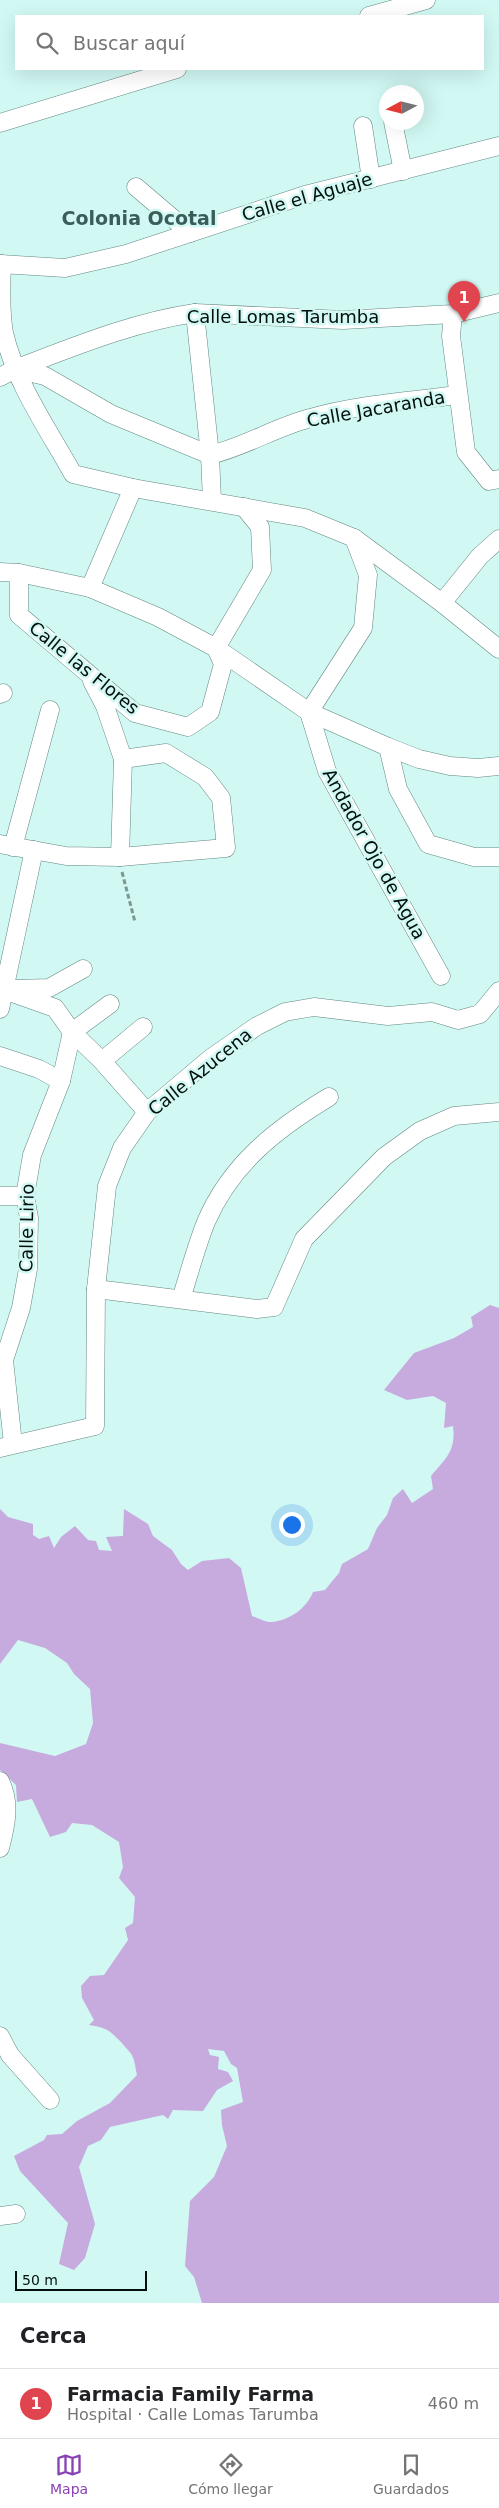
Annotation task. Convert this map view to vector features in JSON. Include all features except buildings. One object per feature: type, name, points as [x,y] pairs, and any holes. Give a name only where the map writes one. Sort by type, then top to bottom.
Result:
[{"type":"street","points":[[373,15],[426,0]]},
{"type":"street","points":[[0,123],[174,70]]},
{"type":"street","points":[[363,126],[371,178]]},
{"type":"street","points":[[395,130],[403,171]]},
{"type":"street","name":"Calle el Aguaje","points":[[1,264],[64,268],[126,254],[305,195],[499,146]]},
{"type":"street","points":[[136,187],[190,232]]},
{"type":"street","points":[[1,264],[2,314],[8,373],[73,474],[133,488],[305,518],[354,538],[442,603],[499,649]]},
{"type":"street","name":"Calle Lomas Tarumba","points":[[8,373],[129,328],[172,316],[195,314],[343,320],[453,314],[499,304]]},
{"type":"street","points":[[195,314],[210,456],[212,501]]},
{"type":"street","points":[[453,314],[451,336],[466,452],[494,480]]},
{"type":"street","points":[[8,373],[45,376],[111,414],[210,456]]},
{"type":"street","name":"Calle Jacaranda","points":[[210,456],[242,446],[306,419],[361,408],[458,395]]},
{"type":"street","points":[[90,588],[133,488]]},
{"type":"street","points":[[216,648],[262,570],[260,527],[244,507]]},
{"type":"street","points":[[309,712],[363,628],[368,575],[354,538]]},
{"type":"street","points":[[442,603],[480,556],[499,539]]},
{"type":"street","points":[[0,572],[18,573],[90,588],[158,617],[216,648],[309,712],[388,747],[419,759],[450,766],[478,768],[499,766]]},
{"type":"street","name":"Calle las Flores","points":[[18,573],[19,615],[135,713],[188,727],[210,712],[223,664],[216,648]]},
{"type":"street","points":[[87,671],[105,706],[123,759],[120,857]]},
{"type":"street","points":[[50,710],[6,845],[66,856],[120,857],[226,848],[222,798],[205,776],[166,753],[123,759]]},
{"type":"street","name":"Andador Ojo de Agua","points":[[309,712],[326,772],[441,976]]},
{"type":"street","points":[[388,747],[398,789],[428,844],[474,857],[499,857]]},
{"type":"street","points":[[0,1009],[2,990],[34,850]]},
{"type":"street","points":[[2,990],[49,988],[83,969]]},
{"type":"street","points":[[2,990],[55,1008],[72,1032],[102,1061],[147,1112]]},
{"type":"street","name":"Calle Azucena","points":[[6,1446],[95,1426],[96,1289],[106,1186],[122,1148],[147,1112],[211,1058],[256,1026],[285,1012],[314,1007],[388,1016],[432,1012],[458,1020],[480,1014],[499,991]]},
{"type":"street","points":[[72,1032],[110,1004]]},
{"type":"street","points":[[102,1061],[143,1026]]},
{"type":"street","name":"Calle Lirio","points":[[6,1446],[4,1360],[21,1308],[28,1269],[29,1218],[25,1196],[32,1155],[61,1081],[72,1032]]},
{"type":"street","points":[[0,1056],[39,1068],[61,1081]]},
{"type":"street","points":[[181,1299],[206,1222],[223,1190],[242,1162],[263,1141],[291,1120],[329,1097]]},
{"type":"street","points":[[96,1289],[257,1309],[274,1307],[304,1239],[384,1157],[420,1131],[454,1116],[499,1112]]},
{"type":"street","points":[[0,1196],[25,1196]]},
{"type":"street","points":[[0,1781],[6,1793],[7,1821],[0,1848]]},
{"type":"street","points":[[0,2036],[10,2055],[50,2100]]},
{"type":"path","points":[[125,884],[134,922]]},
{"type":"shaded area","points":[[490,1305],[499,1308],[499,2303],[202,2303],[194,2277],[185,2266],[190,2201],[214,2177],[227,2146],[221,2110],[243,2102],[237,2068],[231,2064],[224,2051],[208,2049],[210,2055],[219,2057],[218,2069],[228,2072],[233,2081],[217,2090],[203,2111],[173,2110],[168,2119],[163,2115],[110,2127],[101,2140],[88,2146],[79,2167],[95,2224],[85,2258],[74,2270],[59,2264],[68,2223],[20,2171],[14,2156],[44,2140],[47,2135],[62,2134],[77,2121],[110,2103],[137,2075],[132,2056],[120,2041],[106,2030],[89,2025],[94,2020],[82,1998],[81,1986],[90,1976],[104,1975],[128,1940],[125,1928],[133,1923],[135,1897],[119,1878],[123,1867],[119,1842],[92,1825],[72,1823],[66,1832],[50,1837],[32,1799],[17,1802],[16,1785],[0,1770],[0,1743],[55,1756],[86,1744],[93,1723],[90,1689],[74,1674],[67,1663],[45,1648],[18,1640],[0,1664],[0,1509],[8,1517],[33,1524],[33,1535],[39,1539],[49,1536],[54,1548],[61,1537],[75,1526],[88,1540],[96,1541],[99,1550],[112,1551],[106,1537],[123,1536],[124,1509],[148,1524],[153,1536],[172,1550],[181,1564],[188,1570],[202,1561],[229,1558],[241,1568],[252,1616],[269,1622],[284,1619],[302,1608],[313,1592],[325,1590],[339,1573],[342,1564],[368,1549],[377,1528],[387,1515],[393,1498],[403,1489],[412,1503],[433,1489],[431,1476],[449,1454],[453,1442],[453,1426],[444,1428],[446,1403],[433,1396],[407,1400],[384,1390],[414,1353],[454,1338],[473,1327],[471,1317]]},
{"type":"place","name":"Farmacia Family Farma","points":[[464,322]]},
{"type":"district","name":"Colonia Ocotal","points":[[139,218]]}]
